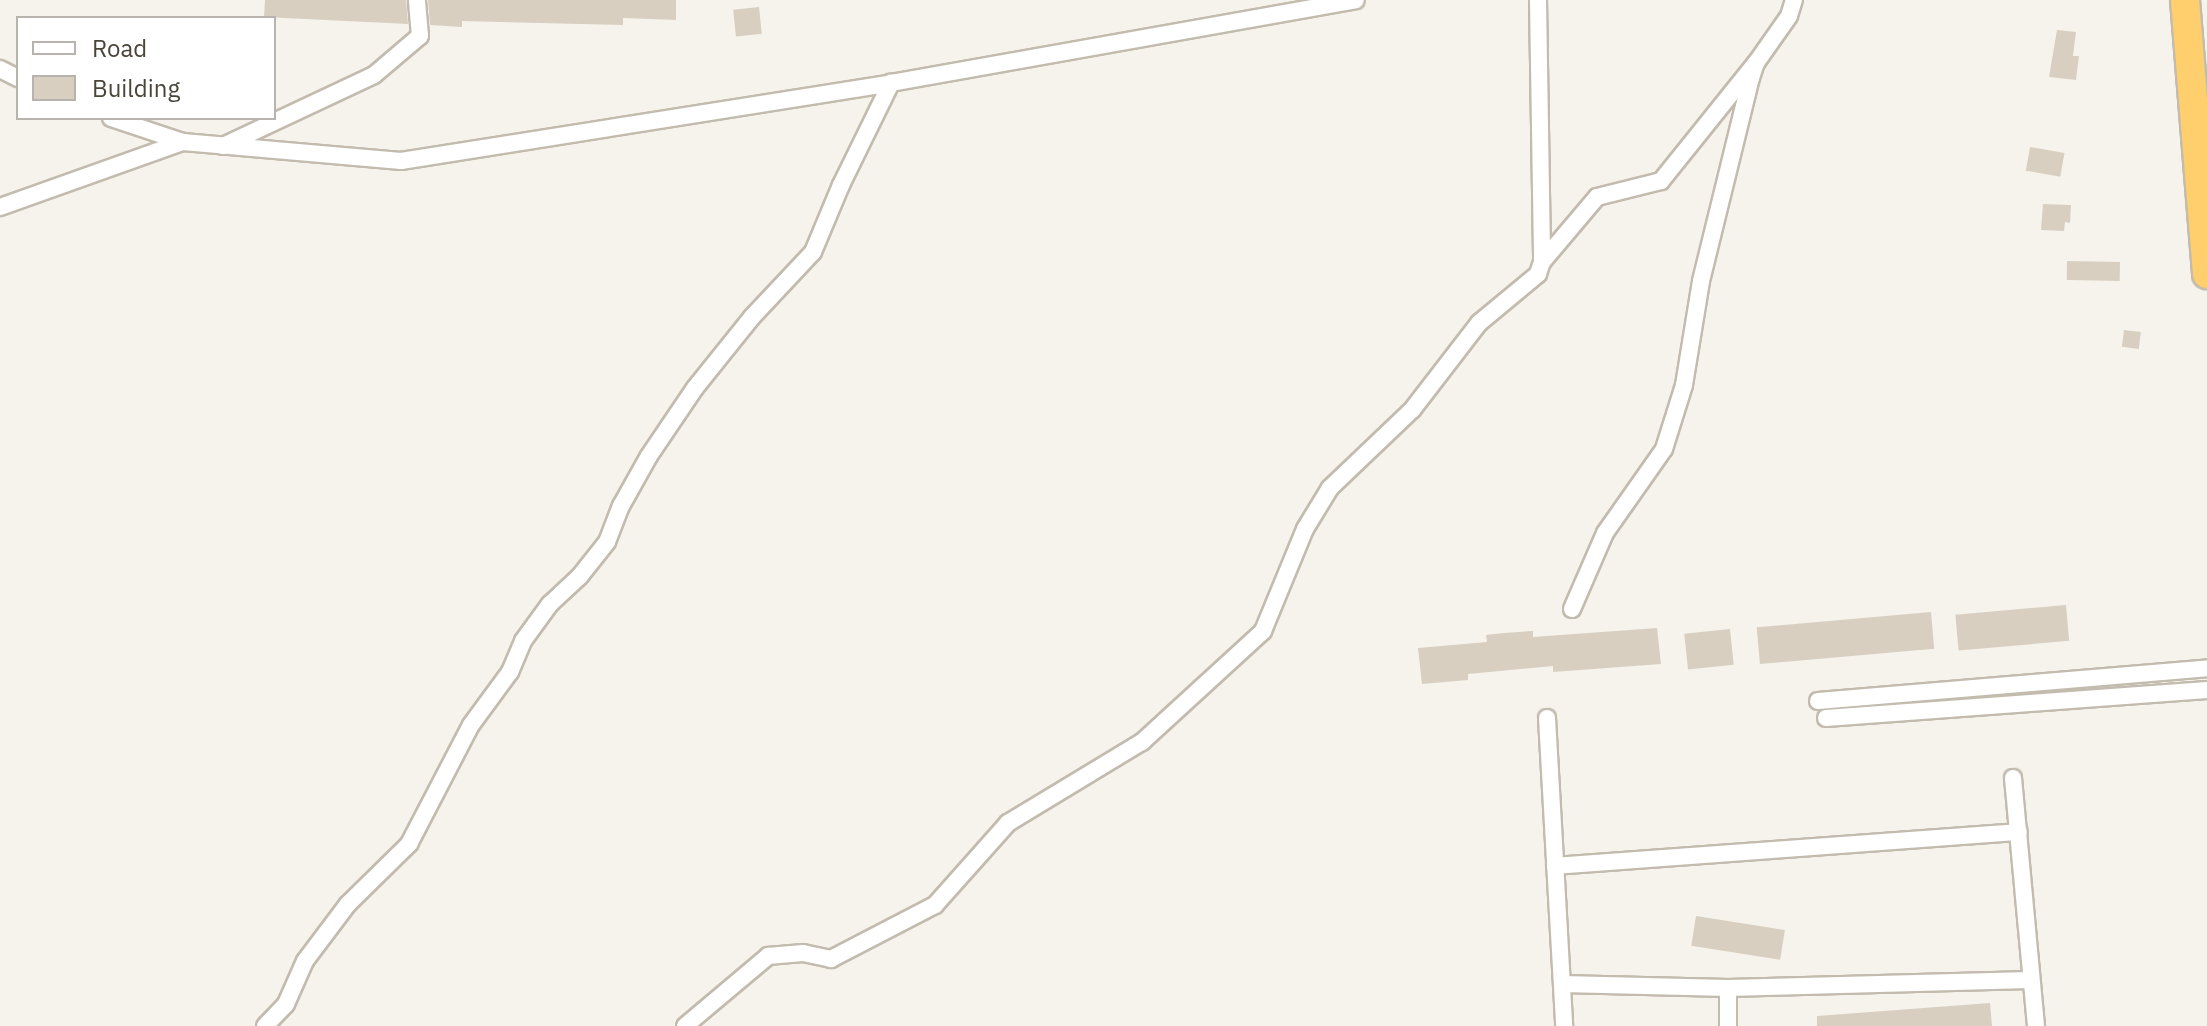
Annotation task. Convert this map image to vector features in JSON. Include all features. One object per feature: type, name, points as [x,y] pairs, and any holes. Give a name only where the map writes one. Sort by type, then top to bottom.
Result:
[{"type":"highway","points":[[2185,0],[2199,81],[2206,257]]},
{"type":"street","points":[[222,146],[374,75],[420,36],[417,0]]},
{"type":"street","points":[[117,120],[183,142],[401,161],[891,83],[1356,0]]},
{"type":"street","points":[[685,1026],[768,956],[803,953],[831,959],[935,905],[1008,823],[1142,742],[1263,631],[1305,529],[1330,488],[1412,410],[1479,323],[1538,274],[1542,262],[1538,0]]},
{"type":"street","points":[[1542,262],[1597,197],[1661,181],[1756,63],[1789,16],[1794,0]]},
{"type":"street","points":[[1572,609],[1605,533],[1664,449],[1684,385],[1701,281],[1756,63]]},
{"type":"street","points":[[265,1026],[286,1004],[305,961],[348,904],[409,844],[446,779],[471,725],[510,672],[523,641],[550,604],[580,576],[607,542],[621,506],[649,456],[695,388],[752,317],[813,252],[841,185],[891,83]]},
{"type":"street","points":[[0,207],[183,142]]},
{"type":"street","points":[[1818,701],[2207,668]]},
{"type":"street","points":[[1826,718],[2207,690]]},
{"type":"street","points":[[1547,718],[1564,1026]]},
{"type":"street","points":[[2013,778],[2036,1026]]},
{"type":"street","points":[[1555,866],[2019,832]]},
{"type":"street","points":[[1562,984],[1728,988],[2030,980]]},
{"type":"street","points":[[1728,988],[1728,1026]]},
{"type":"building","points":[[265,0],[406,0],[408,24],[276,18],[264,16]]},
{"type":"building","points":[[428,0],[676,0],[676,20],[623,18],[623,25],[462,21],[462,27],[430,25]]},
{"type":"building","points":[[759,7],[762,34],[736,37],[733,10]]},
{"type":"building","points":[[2057,30],[2076,32],[2073,56],[2079,56],[2076,80],[2049,77]]},
{"type":"building","points":[[2030,147],[2064,153],[2060,177],[2026,171]]},
{"type":"building","points":[[2043,204],[2071,205],[2070,223],[2065,222],[2064,231],[2041,230]]},
{"type":"building","points":[[2067,261],[2120,262],[2120,281],[2067,280]]},
{"type":"building","points":[[2124,330],[2141,332],[2139,349],[2122,347]]},
{"type":"building","points":[[2066,605],[2069,641],[1959,651],[1955,615]]},
{"type":"building","points":[[1931,612],[1934,649],[1760,664],[1757,627]]},
{"type":"building","points":[[1657,628],[1661,664],[1553,672],[1553,666],[1468,674],[1468,680],[1422,684],[1418,648],[1487,642],[1486,635],[1504,633],[1533,631],[1533,637]]},
{"type":"building","points":[[1730,629],[1734,665],[1688,670],[1684,634]]},
{"type":"building","points":[[1696,916],[1785,930],[1780,960],[1691,946]]},
{"type":"building","points":[[1990,1003],[1992,1026],[1817,1026],[1817,1016]]}]
